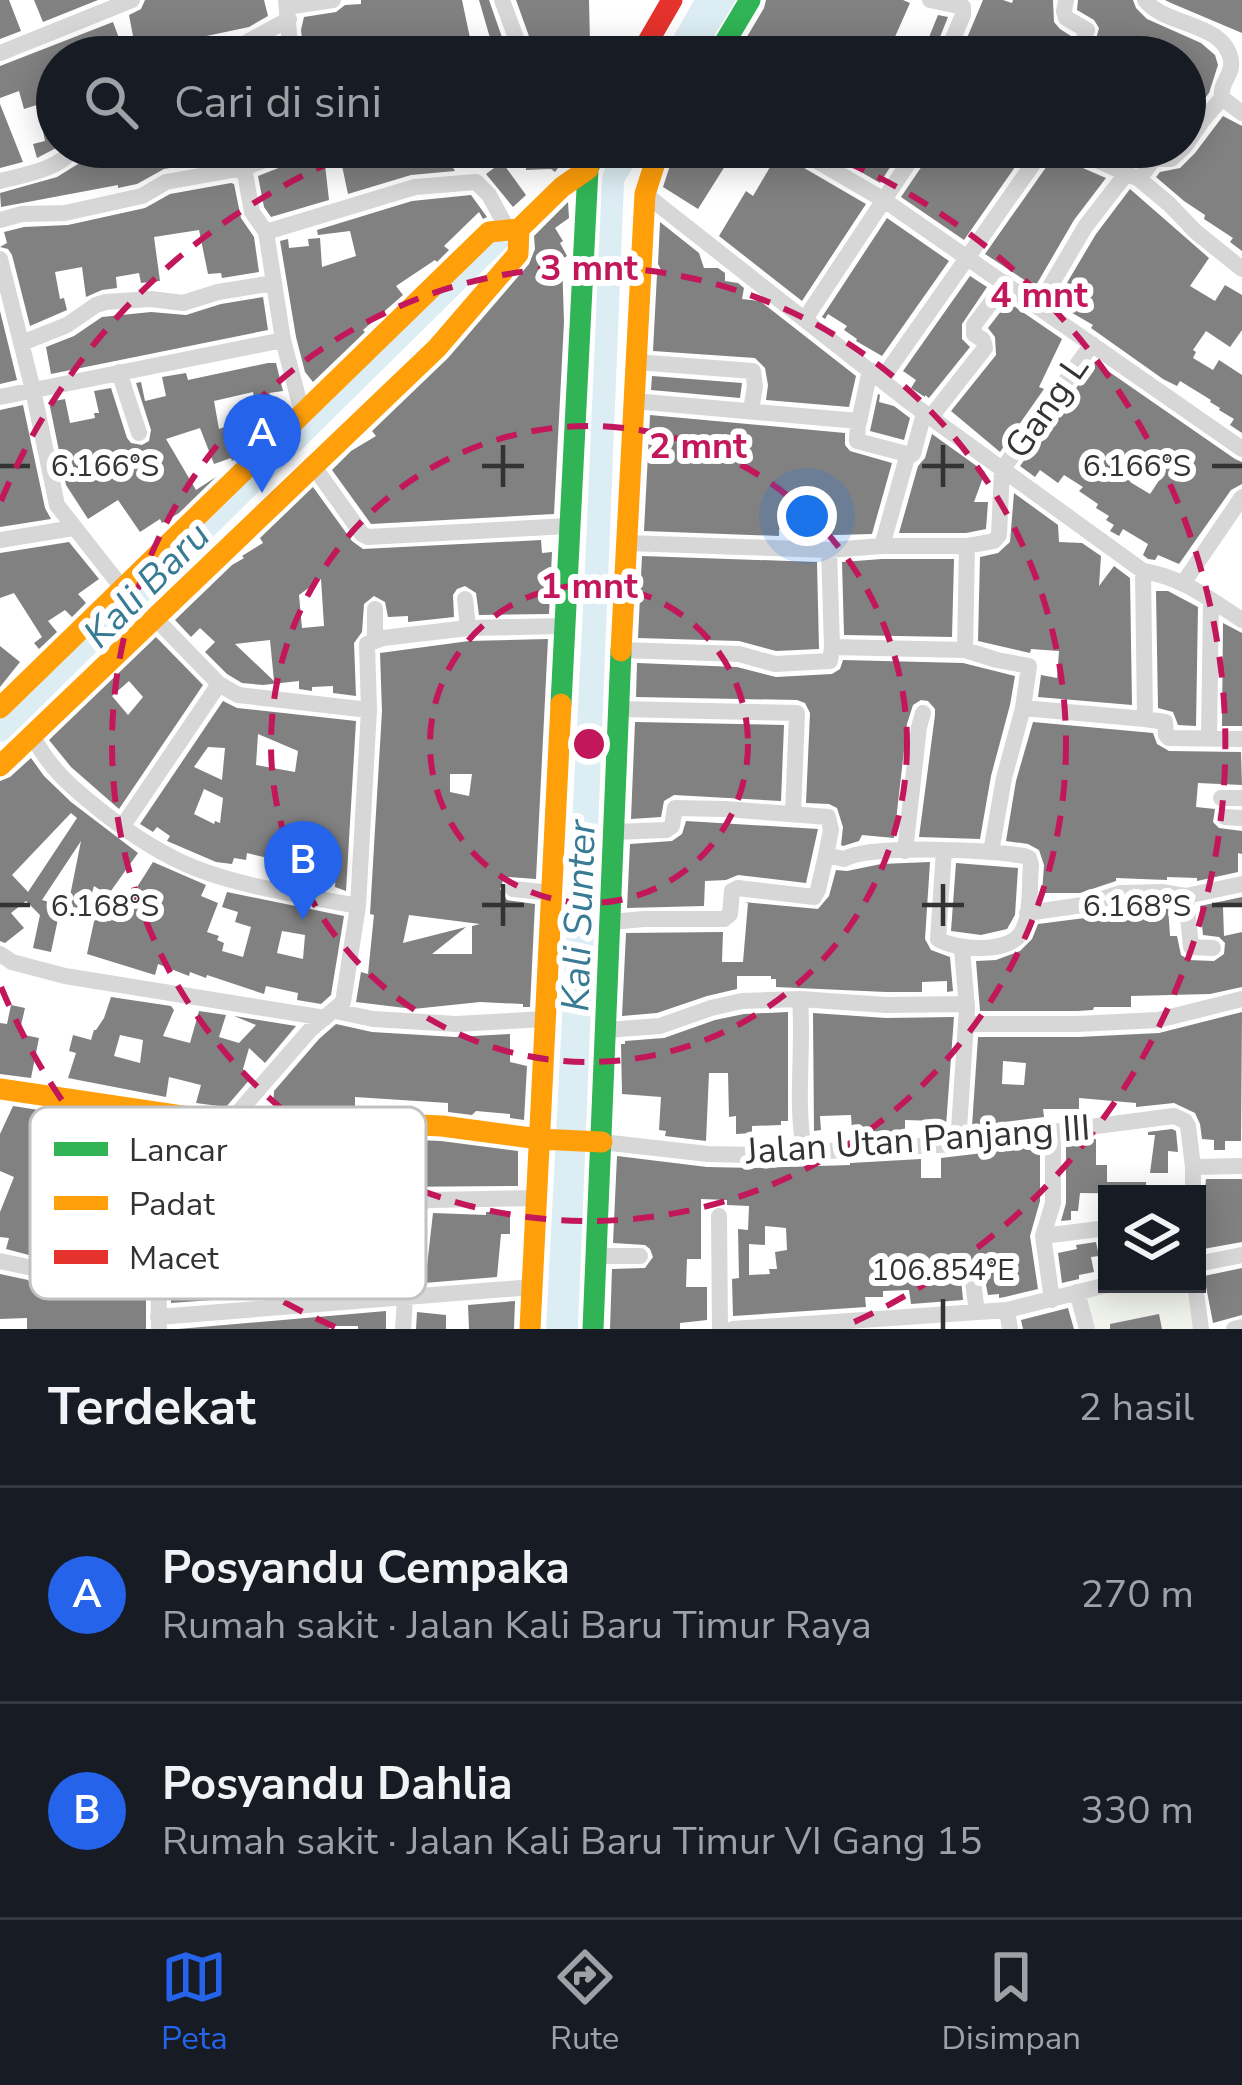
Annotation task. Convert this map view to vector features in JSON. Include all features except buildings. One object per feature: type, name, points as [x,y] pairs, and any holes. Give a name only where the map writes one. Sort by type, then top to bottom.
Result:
[{"type":"main road","points":[[651,36],[672,0]]},
{"type":"main road","points":[[729,36],[750,0]]},
{"type":"main road","points":[[4,698],[124,590],[490,232],[513,230],[583,168]]},
{"type":"main road","points":[[530,1329],[543,1140],[568,526],[591,168]]},
{"type":"main road","points":[[592,1329],[621,650],[645,194],[652,168]]},
{"type":"main road","points":[[0,766],[437,348],[518,254],[513,230]]},
{"type":"main road","points":[[0,1089],[122,1107]]},
{"type":"main road","points":[[426,1125],[598,1142]]},
{"type":"street","points":[[42,36],[132,0]]},
{"type":"street","points":[[249,36],[287,9],[333,0]]},
{"type":"street","points":[[502,0],[515,36]]},
{"type":"street","points":[[930,0],[968,4],[954,36]]},
{"type":"street","points":[[1066,0],[1066,19],[1087,30],[1085,36]]},
{"type":"street","points":[[1145,0],[1151,8],[1208,33],[1231,57],[1222,98],[1206,117]]},
{"type":"street","points":[[0,53],[36,39]]},
{"type":"street","points":[[1222,98],[1242,112]]},
{"type":"street","points":[[0,181],[51,168]]},
{"type":"street","points":[[0,220],[79,210],[142,196],[166,182],[244,168],[252,212],[266,232],[284,340],[303,416]]},
{"type":"street","points":[[830,168],[970,258],[1242,449]]},
{"type":"street","points":[[805,319],[905,168]]},
{"type":"street","points":[[907,457],[856,439],[876,375],[970,258],[1032,168]]},
{"type":"street","points":[[1112,168],[1169,204],[1196,232],[1240,264]]},
{"type":"street","points":[[1038,307],[1085,227],[1143,168]]},
{"type":"street","points":[[266,232],[415,187],[476,182],[513,230]]},
{"type":"street","points":[[645,194],[927,416],[1143,571],[1184,582],[1242,620]]},
{"type":"street","points":[[0,259],[8,324],[22,343],[57,505],[124,590]]},
{"type":"street","points":[[22,343],[67,325],[96,304],[151,299],[183,304],[218,292],[273,283]]},
{"type":"street","points":[[882,546],[907,457],[913,454],[927,416],[985,348],[974,334],[974,325],[1006,283]]},
{"type":"street","points":[[0,397],[284,340]]},
{"type":"street","name":"Gang L","points":[[1002,470],[1092,344]]},
{"type":"street","points":[[636,362],[753,371],[751,410]]},
{"type":"street","points":[[119,373],[139,434]]},
{"type":"street","points":[[634,401],[859,422]]},
{"type":"street","points":[[312,464],[364,536],[568,526]]},
{"type":"street","points":[[627,543],[829,550],[994,542],[1002,470]]},
{"type":"street","points":[[1184,582],[1242,497]]},
{"type":"street","points":[[0,540],[73,528]]},
{"type":"street","points":[[965,650],[968,546]]},
{"type":"street","points":[[621,650],[739,655],[775,664],[830,661],[829,550]]},
{"type":"street","points":[[1143,571],[1145,719]]},
{"type":"street","points":[[465,598],[468,628]]},
{"type":"street","points":[[1209,738],[1211,600]]},
{"type":"street","points":[[375,609],[375,640]]},
{"type":"street","points":[[155,618],[219,684],[238,695],[369,710]]},
{"type":"street","points":[[244,1107],[310,1030],[343,1002],[358,906],[369,710],[367,644],[468,628],[565,626]]},
{"type":"street","points":[[832,647],[965,650],[1029,666],[991,852]]},
{"type":"street","points":[[122,827],[219,684]]},
{"type":"street","points":[[1023,708],[1165,722],[1169,738],[1242,739]]},
{"type":"street","points":[[620,710],[797,713],[794,814]]},
{"type":"street","points":[[905,851],[923,713]]},
{"type":"street","points":[[32,735],[47,764],[122,827],[161,852],[198,869],[358,906]]},
{"type":"street","points":[[1221,797],[1242,798]]},
{"type":"street","points":[[611,922],[724,920],[730,914],[732,891],[738,888],[814,897],[831,830],[828,817],[675,808],[672,826],[666,830],[614,832]]},
{"type":"street","points":[[826,855],[844,859],[869,853],[944,850],[1029,858],[1027,913],[1017,938],[984,948],[962,949],[940,942],[936,934],[944,850]]},
{"type":"street","points":[[1027,913],[1083,905],[1120,893],[1186,896],[1242,884]]},
{"type":"street","points":[[513,889],[552,893]]},
{"type":"street","points":[[1186,896],[1190,945],[1213,949]]},
{"type":"street","points":[[958,1144],[967,1024],[962,949]]},
{"type":"street","points":[[0,954],[12,962],[64,976],[330,1014],[456,1024],[546,1019]]},
{"type":"street","points":[[967,1024],[1158,1020],[1242,998]]},
{"type":"street","points":[[800,999],[799,1113],[804,1150]]},
{"type":"street","points":[[607,1030],[660,1026],[742,1000],[967,1004]]},
{"type":"street","name":"Jalan Utan Panjang III","points":[[598,1142],[754,1155],[958,1144],[1166,1116],[1181,1117],[1188,1126],[1193,1166]]},
{"type":"street","points":[[1052,1300],[1043,1236],[1052,1203],[1053,1133]]},
{"type":"street","points":[[1193,1185],[1193,1166],[1242,1166]]},
{"type":"street","points":[[426,1201],[536,1198]]},
{"type":"street","points":[[719,1216],[720,1329]]},
{"type":"street","points":[[1043,1236],[1098,1229]]},
{"type":"street","points":[[1206,1262],[1242,1255]]},
{"type":"street","points":[[596,1256],[640,1256]]},
{"type":"street","points":[[0,1261],[30,1267]]},
{"type":"street","points":[[973,1282],[977,1312]]},
{"type":"street","points":[[426,1296],[532,1287]]},
{"type":"street","points":[[733,1329],[977,1312],[1008,1320],[1052,1300],[1098,1287]]},
{"type":"street","points":[[1076,1292],[1087,1329]]},
{"type":"street","points":[[1196,1293],[1201,1329]]},
{"type":"street","points":[[159,1323],[395,1299]]},
{"type":"street","points":[[403,1329],[405,1299]]},
{"type":"shaded area","points":[[1187,1293],[1196,1329],[1093,1329],[1084,1295]]},
{"type":"water","points":[[694,0],[736,0],[714,36],[674,36]]},
{"type":"water","name":"Kali Sunter","points":[[605,168],[632,168],[624,182],[578,1329],[546,1329],[584,589]]},
{"type":"waterway","name":"Kali Baru","points":[[0,730],[499,238]]},
{"type":"traffic: fast","points":[[729,36],[750,0]]},
{"type":"traffic: fast","points":[[561,704],[588,168]]},
{"type":"traffic: fast","points":[[593,1329],[621,651]]},
{"type":"traffic: slow","points":[[621,651],[645,194],[653,168]]},
{"type":"traffic: slow","points":[[0,766],[437,348],[518,254],[519,229],[588,169]]},
{"type":"traffic: slow","points":[[0,708],[489,232],[519,229]]},
{"type":"traffic: slow","points":[[530,1329],[561,704]]},
{"type":"traffic: slow","points":[[0,1089],[122,1107]]},
{"type":"traffic: slow","points":[[426,1125],[602,1142]]},
{"type":"traffic: jam","points":[[651,36],[672,0]]},
{"type":"place","name":"Posyandu Cempaka","points":[[262,493]]},
{"type":"place","name":"Posyandu Dahlia","points":[[303,920]]}]
